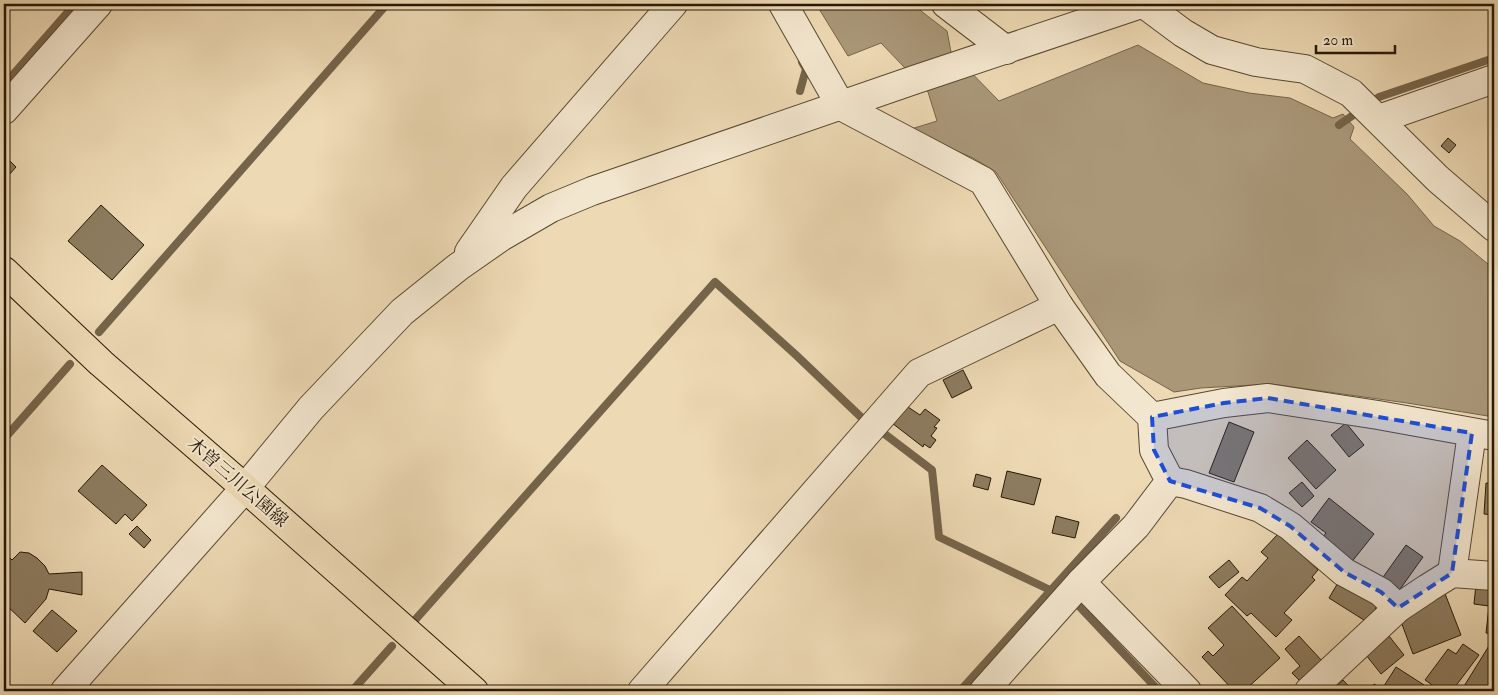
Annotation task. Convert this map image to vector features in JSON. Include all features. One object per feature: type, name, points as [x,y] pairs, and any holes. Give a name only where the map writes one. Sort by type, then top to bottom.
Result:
[{"type":"main road","name":"木曽三川公園線","points":[[4,271],[100,363],[245,488],[474,691]]},
{"type":"street","points":[[4,110],[98,4]]},
{"type":"street","points":[[458,267],[514,187],[673,4]]},
{"type":"street","points":[[783,4],[841,106],[983,181],[1058,306],[1108,375],[1152,417],[1154,450],[1170,481]]},
{"type":"street","points":[[946,4],[1006,50]]},
{"type":"street","points":[[65,691],[245,488],[311,408],[402,312],[458,267],[501,237],[559,205],[601,188],[1142,4],[1183,33],[1212,50],[1256,62],[1305,69],[1351,92],[1438,179],[1494,228]]},
{"type":"street","points":[[1379,119],[1494,80]]},
{"type":"street","points":[[642,691],[919,373],[1058,306]]},
{"type":"street","points":[[1152,417],[1224,403],[1268,398],[1378,414],[1483,434],[1452,573]]},
{"type":"street","points":[[984,691],[1081,582],[1136,526],[1170,481]]},
{"type":"street","points":[[1170,481],[1186,484],[1260,508],[1290,526],[1344,572],[1381,592],[1398,608]]},
{"type":"street","points":[[1309,691],[1398,608],[1452,573],[1494,576]]},
{"type":"street","points":[[1081,582],[1187,691]]},
{"type":"highlighted area","points":[[1268,398],[1472,433],[1452,573],[1398,608],[1381,592],[1344,572],[1290,526],[1260,508],[1170,481],[1154,450],[1152,417],[1224,403]]},
{"type":"shaded area","points":[[816,4],[912,4],[947,31],[951,52],[999,101],[1138,45],[1203,83],[1249,93],[1290,98],[1333,118],[1343,114],[1354,127],[1350,139],[1407,194],[1434,226],[1460,241],[1494,269],[1494,417],[1271,384],[1201,388],[1174,392],[1120,361],[996,172],[973,158],[908,130],[937,121],[928,92],[881,43],[848,56]]},
{"type":"building","points":[[1448,138],[1456,145],[1449,153],[1441,146]]},
{"type":"building","points":[[4,155],[16,167],[9,175],[4,170]]},
{"type":"building","points":[[101,205],[144,245],[112,280],[68,241]]},
{"type":"building","points":[[963,370],[972,388],[952,398],[943,380]]},
{"type":"building","points":[[905,405],[920,415],[925,409],[940,420],[934,427],[937,428],[931,436],[936,440],[930,448],[924,444],[923,447],[892,423]]},
{"type":"building","points":[[1229,422],[1254,432],[1234,482],[1209,473]]},
{"type":"building","points":[[1346,423],[1364,445],[1349,457],[1331,435]]},
{"type":"building","points":[[1307,440],[1336,470],[1316,489],[1288,458]]},
{"type":"building","points":[[102,465],[147,505],[132,521],[125,514],[116,524],[78,491]]},
{"type":"building","points":[[1007,471],[1041,479],[1034,505],[1001,497]]},
{"type":"building","points":[[976,474],[991,478],[988,490],[973,486]]},
{"type":"building","points":[[1302,482],[1314,496],[1302,507],[1289,493]]},
{"type":"building","points":[[1486,483],[1494,484],[1494,515],[1484,514]]},
{"type":"building","points":[[1329,498],[1374,534],[1350,564],[1320,541],[1326,533],[1311,522]]},
{"type":"building","points":[[1056,516],[1079,522],[1075,538],[1052,533]]},
{"type":"building","points":[[137,526],[151,540],[144,548],[129,534]]},
{"type":"building","points":[[1279,533],[1318,570],[1312,577],[1315,580],[1284,613],[1292,620],[1276,637],[1251,613],[1247,616],[1225,595],[1242,577],[1247,581],[1268,558],[1261,552]]},
{"type":"building","points":[[1406,545],[1423,557],[1398,592],[1381,580]]},
{"type":"building","points":[[4,552],[12,560],[20,552],[29,553],[45,566],[49,574],[82,572],[82,595],[49,589],[46,599],[25,623],[4,603]]},
{"type":"building","points":[[1229,560],[1239,572],[1219,588],[1209,577]]},
{"type":"building","points":[[1339,581],[1377,606],[1367,622],[1329,598]]},
{"type":"building","points":[[1476,584],[1494,586],[1494,634],[1486,633],[1489,606],[1474,604]]},
{"type":"building","points":[[1444,591],[1461,635],[1413,654],[1399,616]]},
{"type":"building","points":[[1232,606],[1280,658],[1244,691],[1234,691],[1202,657],[1208,651],[1213,656],[1224,645],[1208,628]]},
{"type":"building","points":[[52,610],[77,631],[57,652],[33,631]]},
{"type":"building","points":[[1299,636],[1323,662],[1301,682],[1292,673],[1300,666],[1285,649]]},
{"type":"building","points":[[1389,636],[1404,655],[1381,674],[1366,655]]},
{"type":"building","points":[[1492,641],[1494,643],[1494,691],[1461,691]]},
{"type":"building","points":[[1463,644],[1479,655],[1452,691],[1441,691],[1425,680],[1448,649],[1456,654]]},
{"type":"building","points":[[1396,667],[1424,685],[1419,691],[1369,691],[1374,684],[1382,689]]},
{"type":"building","points":[[1343,680],[1353,691],[1331,691]]},
{"type":"waterway","points":[[4,85],[75,4]]},
{"type":"waterway","points":[[99,332],[387,4]]},
{"type":"waterway","points":[[1339,125],[1379,97],[1494,58]]},
{"type":"waterway","points":[[800,91],[806,69],[802,62]]},
{"type":"waterway","points":[[415,620],[715,282],[863,419]]},
{"type":"waterway","points":[[4,439],[70,364]]},
{"type":"waterway","points":[[882,432],[932,470],[939,537],[1050,590],[1057,591]]},
{"type":"waterway","points":[[960,691],[1116,518]]},
{"type":"waterway","points":[[1077,604],[1159,691]]},
{"type":"waterway","points":[[352,691],[392,646]]}]
